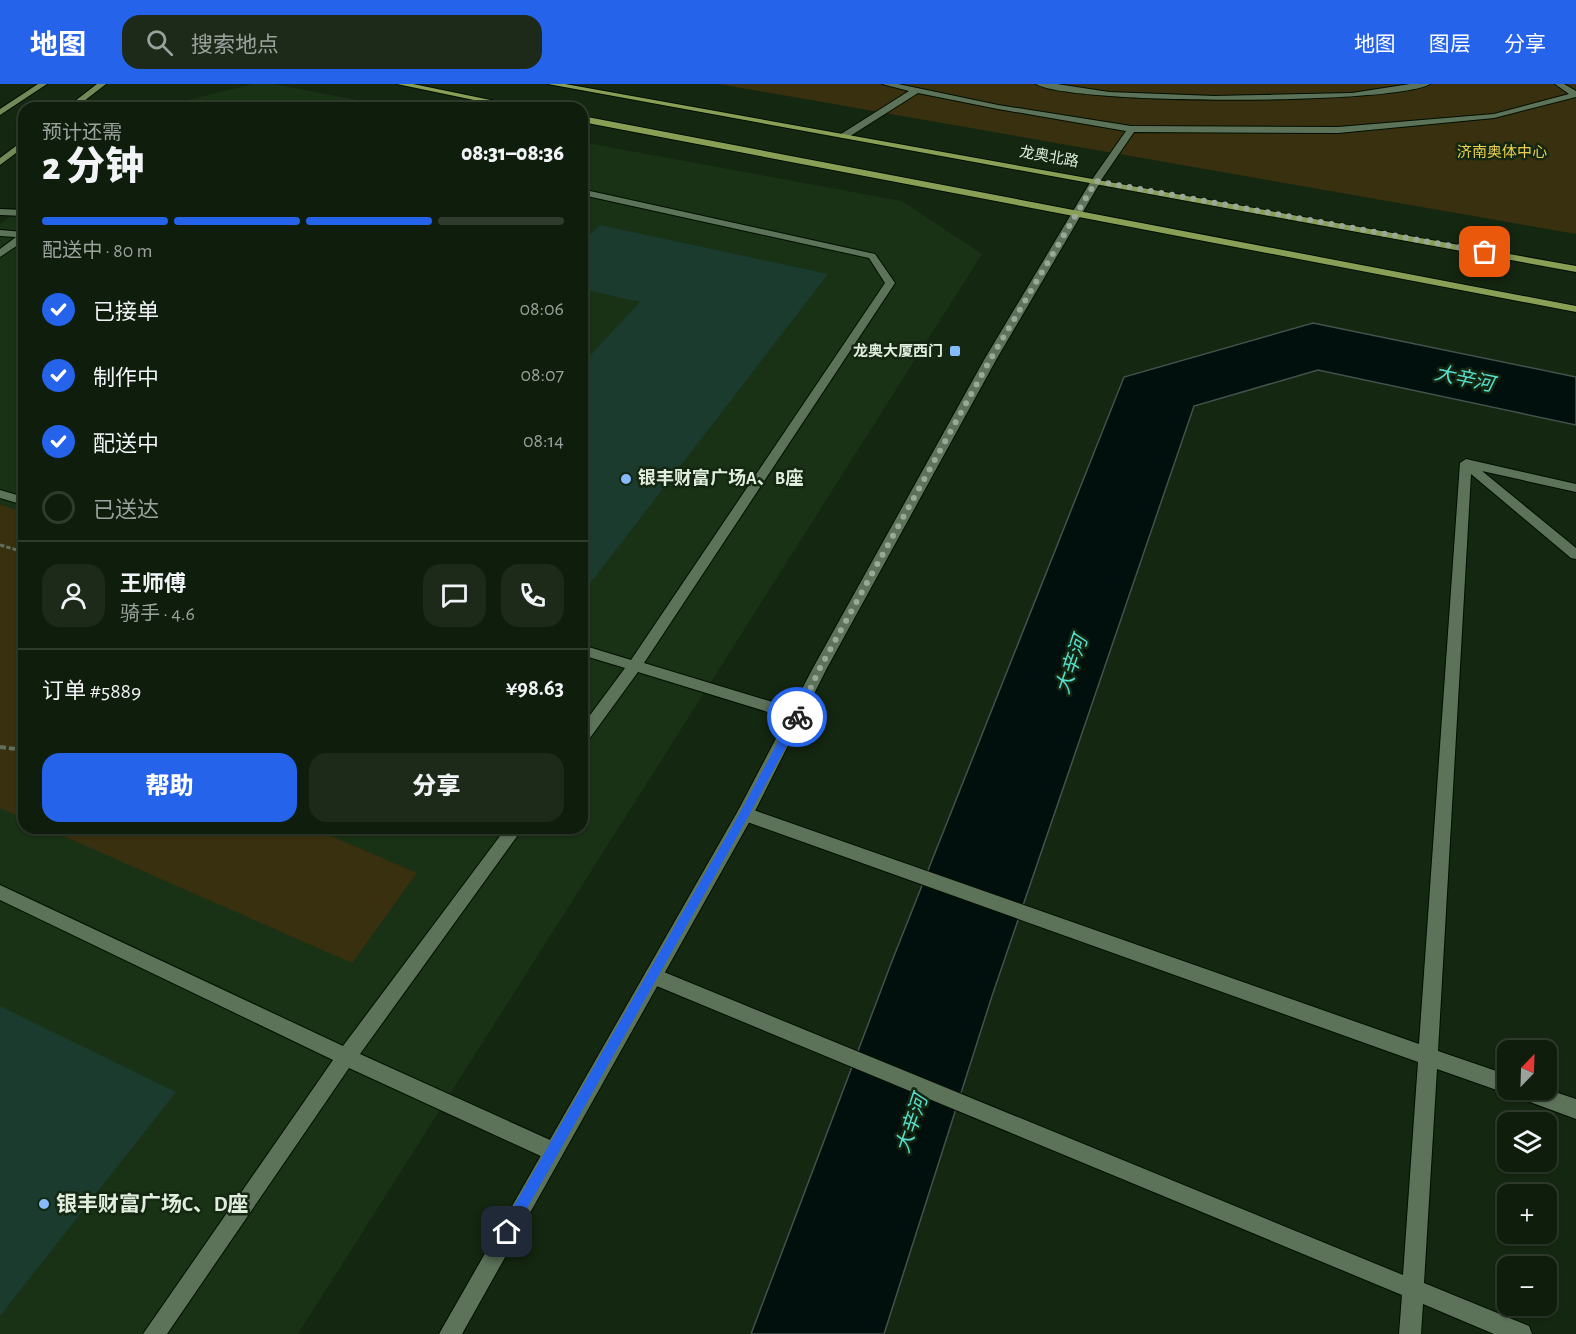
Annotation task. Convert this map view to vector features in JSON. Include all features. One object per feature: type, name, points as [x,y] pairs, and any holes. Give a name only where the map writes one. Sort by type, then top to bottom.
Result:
[{"type":"main road","points":[[0,114],[43,84]]},
{"type":"main road","points":[[78,102],[102,84]]},
{"type":"main road","points":[[401,84],[495,102]]},
{"type":"main road","name":"龙奥北路","points":[[552,84],[1576,269]]},
{"type":"main road","points":[[588,120],[1576,309]]},
{"type":"main road","points":[[0,162],[18,148]]},
{"type":"street","points":[[886,84],[998,107],[1131,129],[1338,130],[1494,116],[1576,95],[1558,84]]},
{"type":"street","points":[[1040,84],[1109,94],[1214,98],[1352,95],[1426,84]]},
{"type":"street","points":[[843,136],[917,90]]},
{"type":"street","points":[[450,1334],[552,1150],[745,814],[820,668],[990,360],[1096,181],[1131,129]]},
{"type":"street","points":[[588,730],[634,667],[890,283],[872,256],[590,194]]},
{"type":"street","points":[[0,212],[18,213]]},
{"type":"street","points":[[0,233],[18,235]]},
{"type":"street","points":[[0,254],[18,240]]},
{"type":"street","points":[[1466,463],[1576,488]]},
{"type":"street","points":[[1466,463],[1576,555]]},
{"type":"street","points":[[1410,1334],[1466,463]]},
{"type":"street","points":[[0,494],[18,499]]},
{"type":"street","points":[[588,652],[797,716]]},
{"type":"street","points":[[745,814],[1497,1081]]},
{"type":"street","points":[[154,1334],[346,1057],[511,834]]},
{"type":"street","points":[[0,892],[346,1057],[552,1150]]},
{"type":"street","points":[[652,976],[1521,1334]]},
{"type":"street","points":[[1550,1100],[1576,1109]]},
{"type":"path","points":[[0,544],[18,550]]},
{"type":"path","points":[[0,747],[18,749]]},
{"type":"shaded area","points":[[253,84],[272,84],[369,102],[179,102]]},
{"type":"shaded area","points":[[588,143],[902,201],[982,254],[298,1334],[0,1334],[0,224],[18,210],[18,834],[588,834]]},
{"type":"green space","name":"济南奥体中心","points":[[719,84],[1576,84],[1576,234]]},
{"type":"green space","points":[[0,504],[18,511],[18,816],[0,808]]},
{"type":"green space","points":[[59,834],[326,834],[417,873],[352,963]]},
{"type":"water","name":"大辛河","points":[[1313,323],[1576,377],[1576,425],[1318,370],[1194,406],[992,996],[884,1334],[751,1334],[892,961],[1124,377]]},
{"type":"building","name":"银丰财富广场A、B座","points":[[600,225],[828,274],[588,586],[588,358],[640,302],[588,290],[588,236]]},
{"type":"building","name":"银丰财富广场C、D座","points":[[0,1006],[176,1092],[0,1316]]},
{"type":"way so far","points":[[797,717],[820,668],[990,360],[1096,181],[1485,252]]},
{"type":"place","name":"龙奥大厦西门","points":[[955,351]]},
{"type":"place","name":"银丰财富广场A、B座","points":[[626,479]]},
{"type":"place","name":"银丰财富广场C、D座","points":[[44,1204]]},
{"type":"route","points":[[507,1232],[745,814],[797,717]]}]
